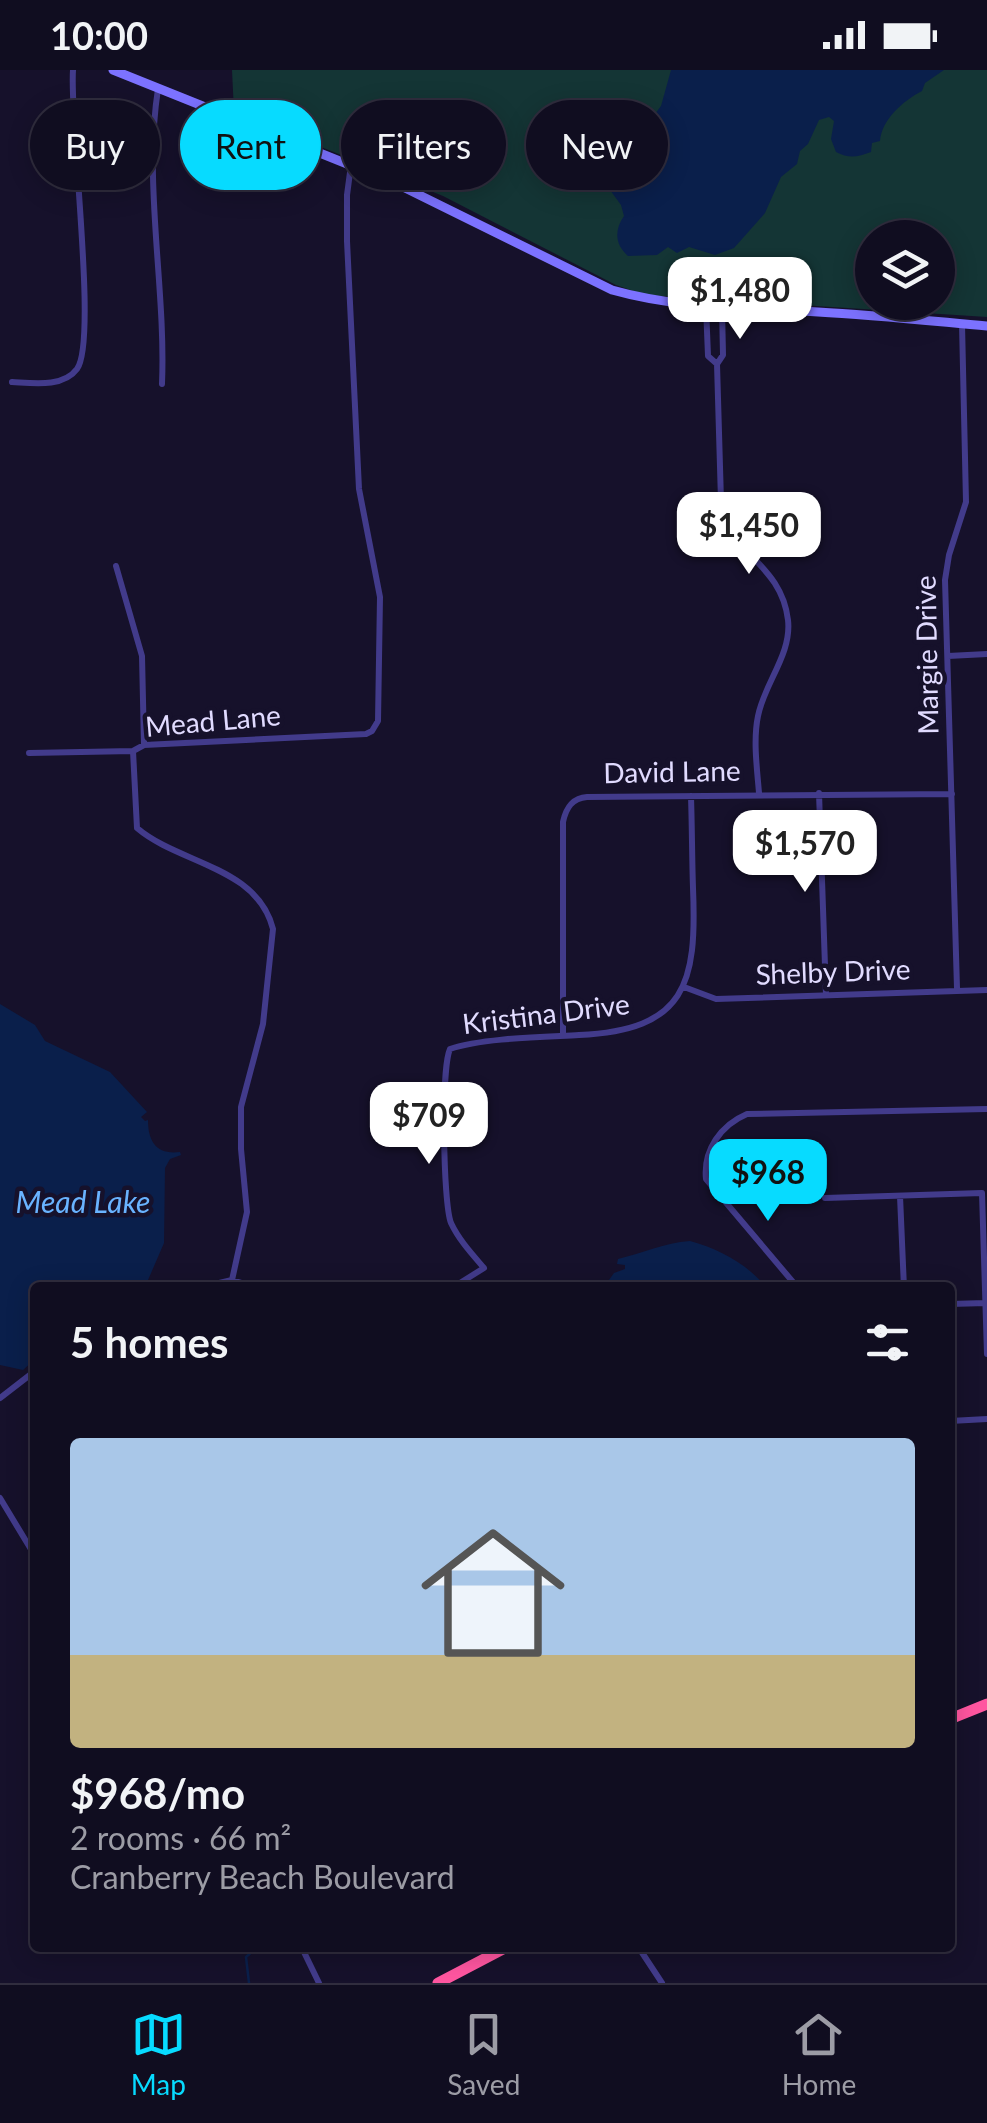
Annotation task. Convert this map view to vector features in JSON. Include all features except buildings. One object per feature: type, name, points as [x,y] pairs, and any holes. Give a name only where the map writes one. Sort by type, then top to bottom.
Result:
[{"type":"highway","points":[[955,1717],[987,1704]]},
{"type":"highway","points":[[438,1983],[497,1952]]},
{"type":"street","points":[[12,382],[60,380],[70,376],[82,358],[83,269],[73,70]]},
{"type":"street","points":[[113,70],[341,161]]},
{"type":"street","points":[[158,89],[154,157],[162,384]]},
{"type":"street","name":"Mead Lane","points":[[232,1280],[246,1212],[241,1107],[263,1024],[273,929],[251,890],[136,828],[133,752],[144,744],[366,734],[378,721],[380,597],[360,506],[348,190]]},
{"type":"street","points":[[406,190],[612,290],[646,300],[987,326]]},
{"type":"street","points":[[706,306],[708,356],[717,364]]},
{"type":"street","points":[[722,308],[723,355],[717,364],[721,501],[744,549],[758,559],[774,582],[789,624],[783,651],[757,718],[758,793]]},
{"type":"street","name":"Margie Drive","points":[[958,988],[947,565],[966,502],[962,324]]},
{"type":"street","points":[[116,566],[142,656],[144,744]]},
{"type":"street","points":[[948,656],[987,654]]},
{"type":"street","points":[[28,753],[133,752]]},
{"type":"street","points":[[819,793],[826,995]]},
{"type":"street","name":"David Lane","points":[[563,1036],[562,822],[568,805],[580,797],[952,794]]},
{"type":"street","points":[[684,987],[694,945],[691,796]]},
{"type":"street","name":"Shelby Drive","points":[[684,987],[716,999],[987,990]]},
{"type":"street","name":"Kristina Drive","points":[[462,1282],[484,1268],[460,1239],[449,1212],[444,1065],[449,1052],[456,1047],[621,1032],[649,1022],[684,987]]},
{"type":"street","points":[[793,1282],[706,1179],[706,1157],[722,1130],[748,1114],[987,1109]]},
{"type":"street","points":[[825,1198],[982,1193],[987,1354]]},
{"type":"street","points":[[900,1196],[904,1282]]},
{"type":"street","points":[[224,1282],[238,1282]]},
{"type":"street","points":[[955,1304],[986,1303]]},
{"type":"street","points":[[0,1398],[30,1376]]},
{"type":"street","points":[[955,1421],[987,1419]]},
{"type":"street","points":[[0,1498],[30,1548]]},
{"type":"street","points":[[304,1952],[320,1983]]},
{"type":"street","points":[[642,1952],[662,1983]]},
{"type":"green space","points":[[232,70],[987,70],[987,317],[955,315],[955,220],[855,220],[855,309],[645,295],[616,285],[428,190],[506,190],[506,100],[341,100],[341,155],[321,147],[321,100],[233,100]]},
{"type":"water","points":[[671,70],[944,70],[895,112],[880,141],[872,143],[871,152],[845,156],[836,152],[831,139],[834,121],[829,117],[819,120],[808,144],[800,151],[797,164],[781,177],[765,213],[734,248],[715,255],[689,247],[677,253],[668,247],[657,255],[628,256],[617,237],[624,216],[621,205],[610,190],[668,190],[668,100],[663,100]]},
{"type":"water","name":"Mead Lake","points":[[0,1004],[35,1025],[45,1041],[110,1072],[147,1112],[141,1117],[148,1120],[155,1145],[181,1155],[170,1159],[165,1168],[164,1243],[147,1282],[30,1282],[30,1364],[23,1370],[0,1365]]},
{"type":"water","points":[[690,1241],[711,1248],[761,1282],[608,1282],[614,1273],[625,1269],[625,1265],[617,1264],[618,1259]]},
{"type":"waterway","points":[[249,1983],[246,1957],[252,1952]]}]
